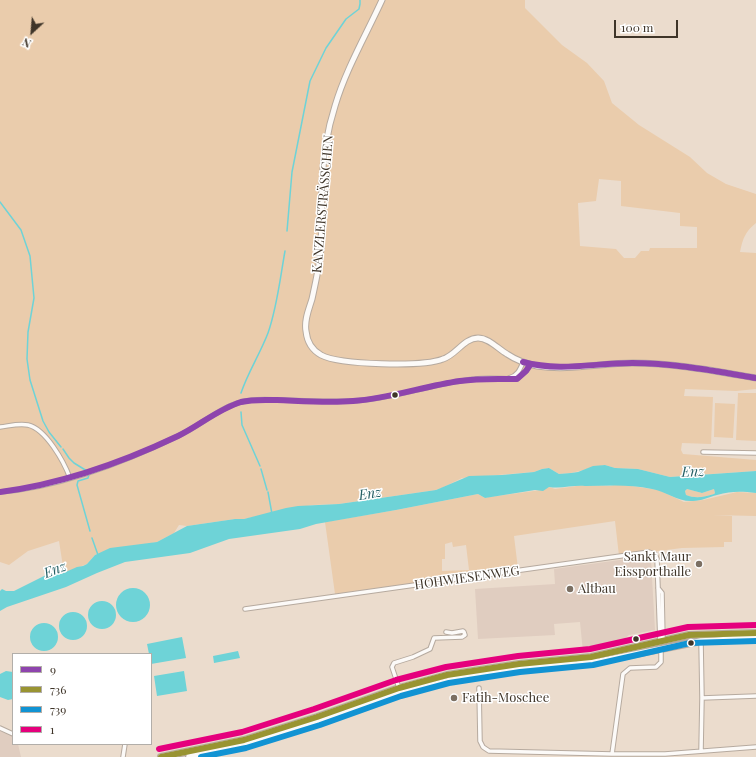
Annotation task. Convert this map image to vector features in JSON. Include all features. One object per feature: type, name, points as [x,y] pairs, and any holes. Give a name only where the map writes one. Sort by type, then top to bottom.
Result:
[{"type":"main road","name":"KANZLERSTRÄSSCHEN","points":[[382,0],[343,82],[330,125],[322,182],[320,255],[317,277],[306,320],[308,340],[317,353],[333,360],[362,363],[421,363],[444,359],[454,354],[468,341],[480,338],[523,362],[546,367],[632,363],[657,364],[756,378]]},
{"type":"main road","points":[[189,757],[245,745],[392,696],[449,680],[576,661],[662,640],[700,634],[756,633]]},
{"type":"main road","points":[[161,757],[257,736],[398,688],[447,675],[519,664],[621,657],[663,647],[701,641],[756,638]]},
{"type":"main road","points":[[662,640],[663,647]]},
{"type":"street","points":[[506,378],[515,376],[523,362]]},
{"type":"street","points":[[0,492],[36,488],[118,462],[182,434],[230,406],[243,401],[353,401],[407,393],[474,379],[517,379],[526,371],[530,364]]},
{"type":"street","points":[[0,427],[23,424],[36,428],[56,451],[66,467],[70,478]]},
{"type":"street","points":[[703,452],[756,453]]},
{"type":"street","name":"HOHWIESENWEG","points":[[245,609],[649,552],[655,554],[657,559],[662,640]]},
{"type":"street","points":[[398,688],[392,667],[394,663],[413,657],[430,649],[434,638],[462,637],[465,635],[463,631],[452,633],[446,632]]},
{"type":"street","points":[[701,641],[701,751]]},
{"type":"street","points":[[612,754],[623,674],[630,668],[656,667],[661,662],[663,647]]},
{"type":"street","points":[[479,688],[479,737],[481,745],[486,750],[493,752],[665,754],[756,747]]},
{"type":"street","points":[[702,698],[756,696]]},
{"type":"street","points":[[0,728],[12,734]]},
{"type":"street","points":[[123,757],[125,745]]},
{"type":"shaded area","points":[[0,0],[525,0],[525,8],[562,45],[587,63],[604,81],[612,103],[639,125],[690,157],[707,173],[726,184],[756,194],[756,223],[749,229],[745,236],[740,252],[756,253],[756,389],[736,391],[685,389],[684,396],[713,397],[711,444],[682,443],[681,450],[683,454],[756,460],[756,471],[670,477],[638,469],[615,468],[605,465],[571,473],[559,474],[549,468],[534,472],[462,478],[436,490],[339,504],[312,505],[244,519],[187,526],[179,525],[174,533],[157,542],[100,553],[95,555],[87,564],[64,573],[59,541],[28,551],[9,565],[0,562]],"holes":[[[599,179],[621,181],[621,206],[680,213],[680,226],[697,227],[697,248],[650,248],[649,251],[641,251],[635,258],[624,258],[616,249],[580,246],[578,203],[596,201]]]},
{"type":"shaded area","points":[[738,393],[756,393],[756,441],[736,440]]},
{"type":"shaded area","points":[[715,403],[735,404],[733,438],[714,437]]},
{"type":"shaded area","points":[[618,484],[659,490],[684,502],[703,500],[737,492],[756,493],[756,516],[713,515],[732,516],[732,542],[724,542],[724,547],[682,548],[619,556],[615,521],[514,536],[518,569],[335,594],[325,522],[478,494],[485,498],[541,490],[549,487],[555,489],[584,485],[610,486]],"holes":[[[452,542],[453,547],[466,545],[469,570],[442,571],[442,559],[445,559],[445,544]]]},
{"type":"shaded area","points":[[687,489],[702,493],[714,489],[715,493],[703,497],[693,497],[686,495],[685,491]]},
{"type":"shaded area","points":[[649,556],[651,560],[655,630],[629,635],[618,644],[602,649],[583,652],[580,622],[554,624],[555,635],[478,639],[475,589],[555,584],[554,569]]},
{"type":"shaded area","points":[[0,731],[7,732],[12,735],[12,745],[18,745],[21,757],[0,757]]},
{"type":"water","points":[[605,465],[615,468],[638,469],[670,477],[756,471],[756,493],[732,492],[693,501],[682,500],[663,492],[635,486],[549,487],[543,491],[535,490],[485,498],[478,494],[316,524],[300,529],[229,539],[190,553],[125,562],[66,587],[7,607],[0,611],[0,591],[2,589],[6,591],[14,591],[48,574],[61,574],[83,566],[87,564],[95,555],[110,548],[157,542],[187,526],[244,519],[298,506],[339,504],[436,490],[469,476],[534,472],[549,468],[559,474],[578,472],[593,466]],"holes":[[[687,489],[702,493],[714,489],[715,493],[697,497],[686,495],[685,491]]]},
{"type":"water","points":[[133,588],[145,593],[150,605],[145,617],[133,622],[121,617],[116,605],[121,593]]},
{"type":"water","points":[[102,601],[112,605],[116,615],[112,625],[102,629],[92,625],[88,615],[92,605]]},
{"type":"water","points":[[73,612],[83,616],[87,626],[83,636],[73,640],[63,636],[59,626],[63,616]]},
{"type":"water","points":[[44,623],[54,627],[58,637],[54,647],[44,651],[34,647],[30,637],[34,627]]},
{"type":"water","points":[[182,637],[186,658],[152,664],[152,653],[149,653],[147,644]]},
{"type":"water","points":[[238,651],[240,658],[214,663],[213,656]]},
{"type":"water","points":[[6,671],[12,672],[12,699],[8,700],[0,697],[0,674]]},
{"type":"water","points":[[184,671],[187,691],[157,696],[154,676]]},
{"type":"waterway","points":[[287,231],[292,172],[310,81],[326,48],[346,19],[359,9],[360,0]]},
{"type":"waterway","points":[[0,202],[21,230],[30,256],[34,298],[28,332],[27,359],[30,380],[43,421],[49,432],[61,447]]},
{"type":"waterway","points":[[241,393],[265,341],[274,314],[285,251]]},
{"type":"waterway","points":[[241,412],[242,425],[260,466]]},
{"type":"waterway","points":[[63,449],[74,463],[87,471]]},
{"type":"waterway","points":[[261,469],[267,490]]},
{"type":"waterway","points":[[89,474],[88,478],[78,481],[77,485],[90,531]]},
{"type":"waterway","points":[[268,492],[272,514]]},
{"type":"waterway","points":[[92,538],[98,555]]},
{"type":"transit line","name":"9","points":[[523,362],[537,365],[564,367],[618,363],[663,364],[756,378]]},
{"type":"transit line","name":"9","points":[[0,492],[46,484],[69,478],[135,455],[178,436],[216,413],[241,402],[250,400],[315,402],[366,400],[460,381],[481,379],[517,379],[530,365]]},
{"type":"transit line","name":"1","points":[[159,749],[242,732],[314,709],[396,680],[446,667],[518,656],[590,649],[688,627],[756,625]]},
{"type":"transit line","name":"736","points":[[161,757],[244,740],[317,717],[399,688],[447,675],[519,664],[591,657],[689,635],[756,633]]},
{"type":"transit line","name":"739","points":[[201,757],[246,748],[320,725],[401,696],[449,683],[520,672],[593,665],[690,643],[756,641]]},
{"type":"place","name":"Sankt Maur Eissporthalle","points":[[699,564]]},
{"type":"place","name":"Altbau","points":[[570,589]]},
{"type":"place","name":"Fatih-Moschee","points":[[454,698]]},
{"type":"water label","name":"Enz","points":[[693,472]]},
{"type":"water label","name":"Enz","points":[[370,494]]},
{"type":"water label","name":"Enz","points":[[55,570]]}]
